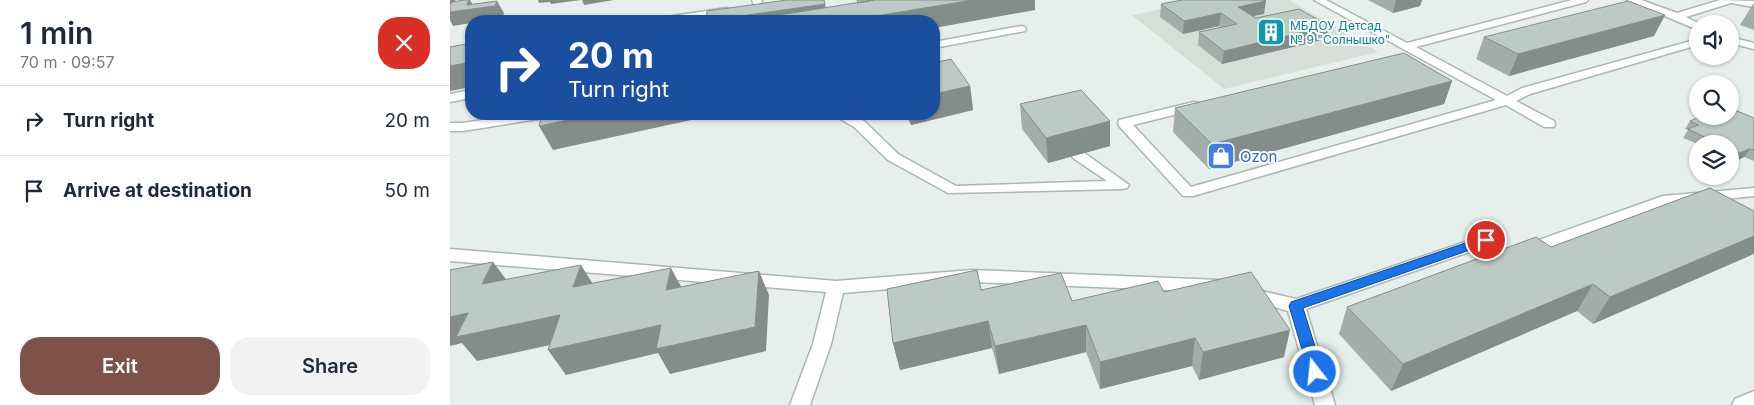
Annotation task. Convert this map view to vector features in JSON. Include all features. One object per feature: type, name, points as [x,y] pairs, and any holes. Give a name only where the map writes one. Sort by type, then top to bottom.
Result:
[{"type":"street","points":[[1319,0],[1549,124]]},
{"type":"street","points":[[1405,47],[1583,0]]},
{"type":"street","points":[[1632,0],[1689,22]]},
{"type":"street","points":[[1677,16],[1730,0],[1754,4]]},
{"type":"street","points":[[703,15],[754,5]]},
{"type":"street","points":[[940,43],[965,36],[1012,29]]},
{"type":"street","points":[[1739,42],[1754,46]]},
{"type":"street","points":[[1209,103],[1124,123],[1188,193],[1506,101],[1526,92],[1689,45]]},
{"type":"street","points":[[450,98],[465,95]]},
{"type":"street","points":[[450,127],[463,127],[507,120]]},
{"type":"street","points":[[852,120],[859,124],[893,158],[953,190],[1122,185],[1078,155]]},
{"type":"street","points":[[1510,257],[1663,201],[1752,191]]},
{"type":"street","points":[[450,255],[836,287],[942,285],[972,276],[1012,285],[1095,288],[1212,284],[1296,306],[1486,240]]},
{"type":"street","points":[[1187,284],[1198,305]]},
{"type":"street","points":[[800,405],[822,344],[836,287]]},
{"type":"street","points":[[1296,306],[1325,405]]},
{"type":"street","points":[[1742,405],[1754,399]]},
{"type":"shaded area","points":[[1209,0],[1289,0],[1378,52],[1224,89],[1132,15]]},
{"type":"building","points":[[469,0],[467,5],[497,1],[495,6],[450,12],[452,2]]},
{"type":"building","points":[[787,0],[824,0],[825,4],[748,15],[707,15],[707,11]]},
{"type":"building","points":[[857,0],[874,0],[858,3]]},
{"type":"building","points":[[874,0],[973,0],[882,15],[779,15]]},
{"type":"building","points":[[1182,0],[1263,0],[1266,1],[1238,7],[1256,18],[1299,9],[1329,26],[1224,51],[1199,32],[1237,24],[1221,13],[1184,21],[1161,4]]},
{"type":"building","points":[[1628,1],[1665,15],[1518,54],[1484,37]]},
{"type":"building","points":[[465,44],[465,63],[450,66],[450,47]]},
{"type":"building","points":[[1404,53],[1452,81],[1212,144],[1175,108]]},
{"type":"building","points":[[951,59],[970,86],[940,93],[940,62]]},
{"type":"building","points":[[1081,90],[1110,121],[1046,138],[1020,104]]},
{"type":"building","points":[[1739,112],[1754,118],[1754,150],[1750,149],[1739,153],[1739,135],[1700,135],[1688,129],[1699,125],[1739,125]]},
{"type":"building","points":[[540,120],[568,120],[539,126]]},
{"type":"building","points":[[1710,188],[1754,211],[1754,236],[1610,297],[1593,284],[1403,364],[1347,307],[1536,237],[1551,247]]},
{"type":"building","points":[[493,262],[482,284],[581,265],[573,287],[671,268],[666,290],[759,271],[755,327],[656,349],[661,325],[548,350],[560,315],[456,337],[468,313],[450,317],[450,270]]},
{"type":"building","points":[[977,270],[981,290],[1061,273],[1072,301],[1158,281],[1164,292],[1251,272],[1290,330],[1203,352],[1195,338],[1100,362],[1086,325],[995,346],[988,321],[893,343],[887,289]]},
{"type":"place","name":"МБДОУ Детсад № 9 \"Солнышко\"","points":[[1271,32]]},
{"type":"place","name":"Ozon","points":[[1221,156]]},
{"type":"route","points":[[1315,372],[1296,306],[1486,240]]}]
